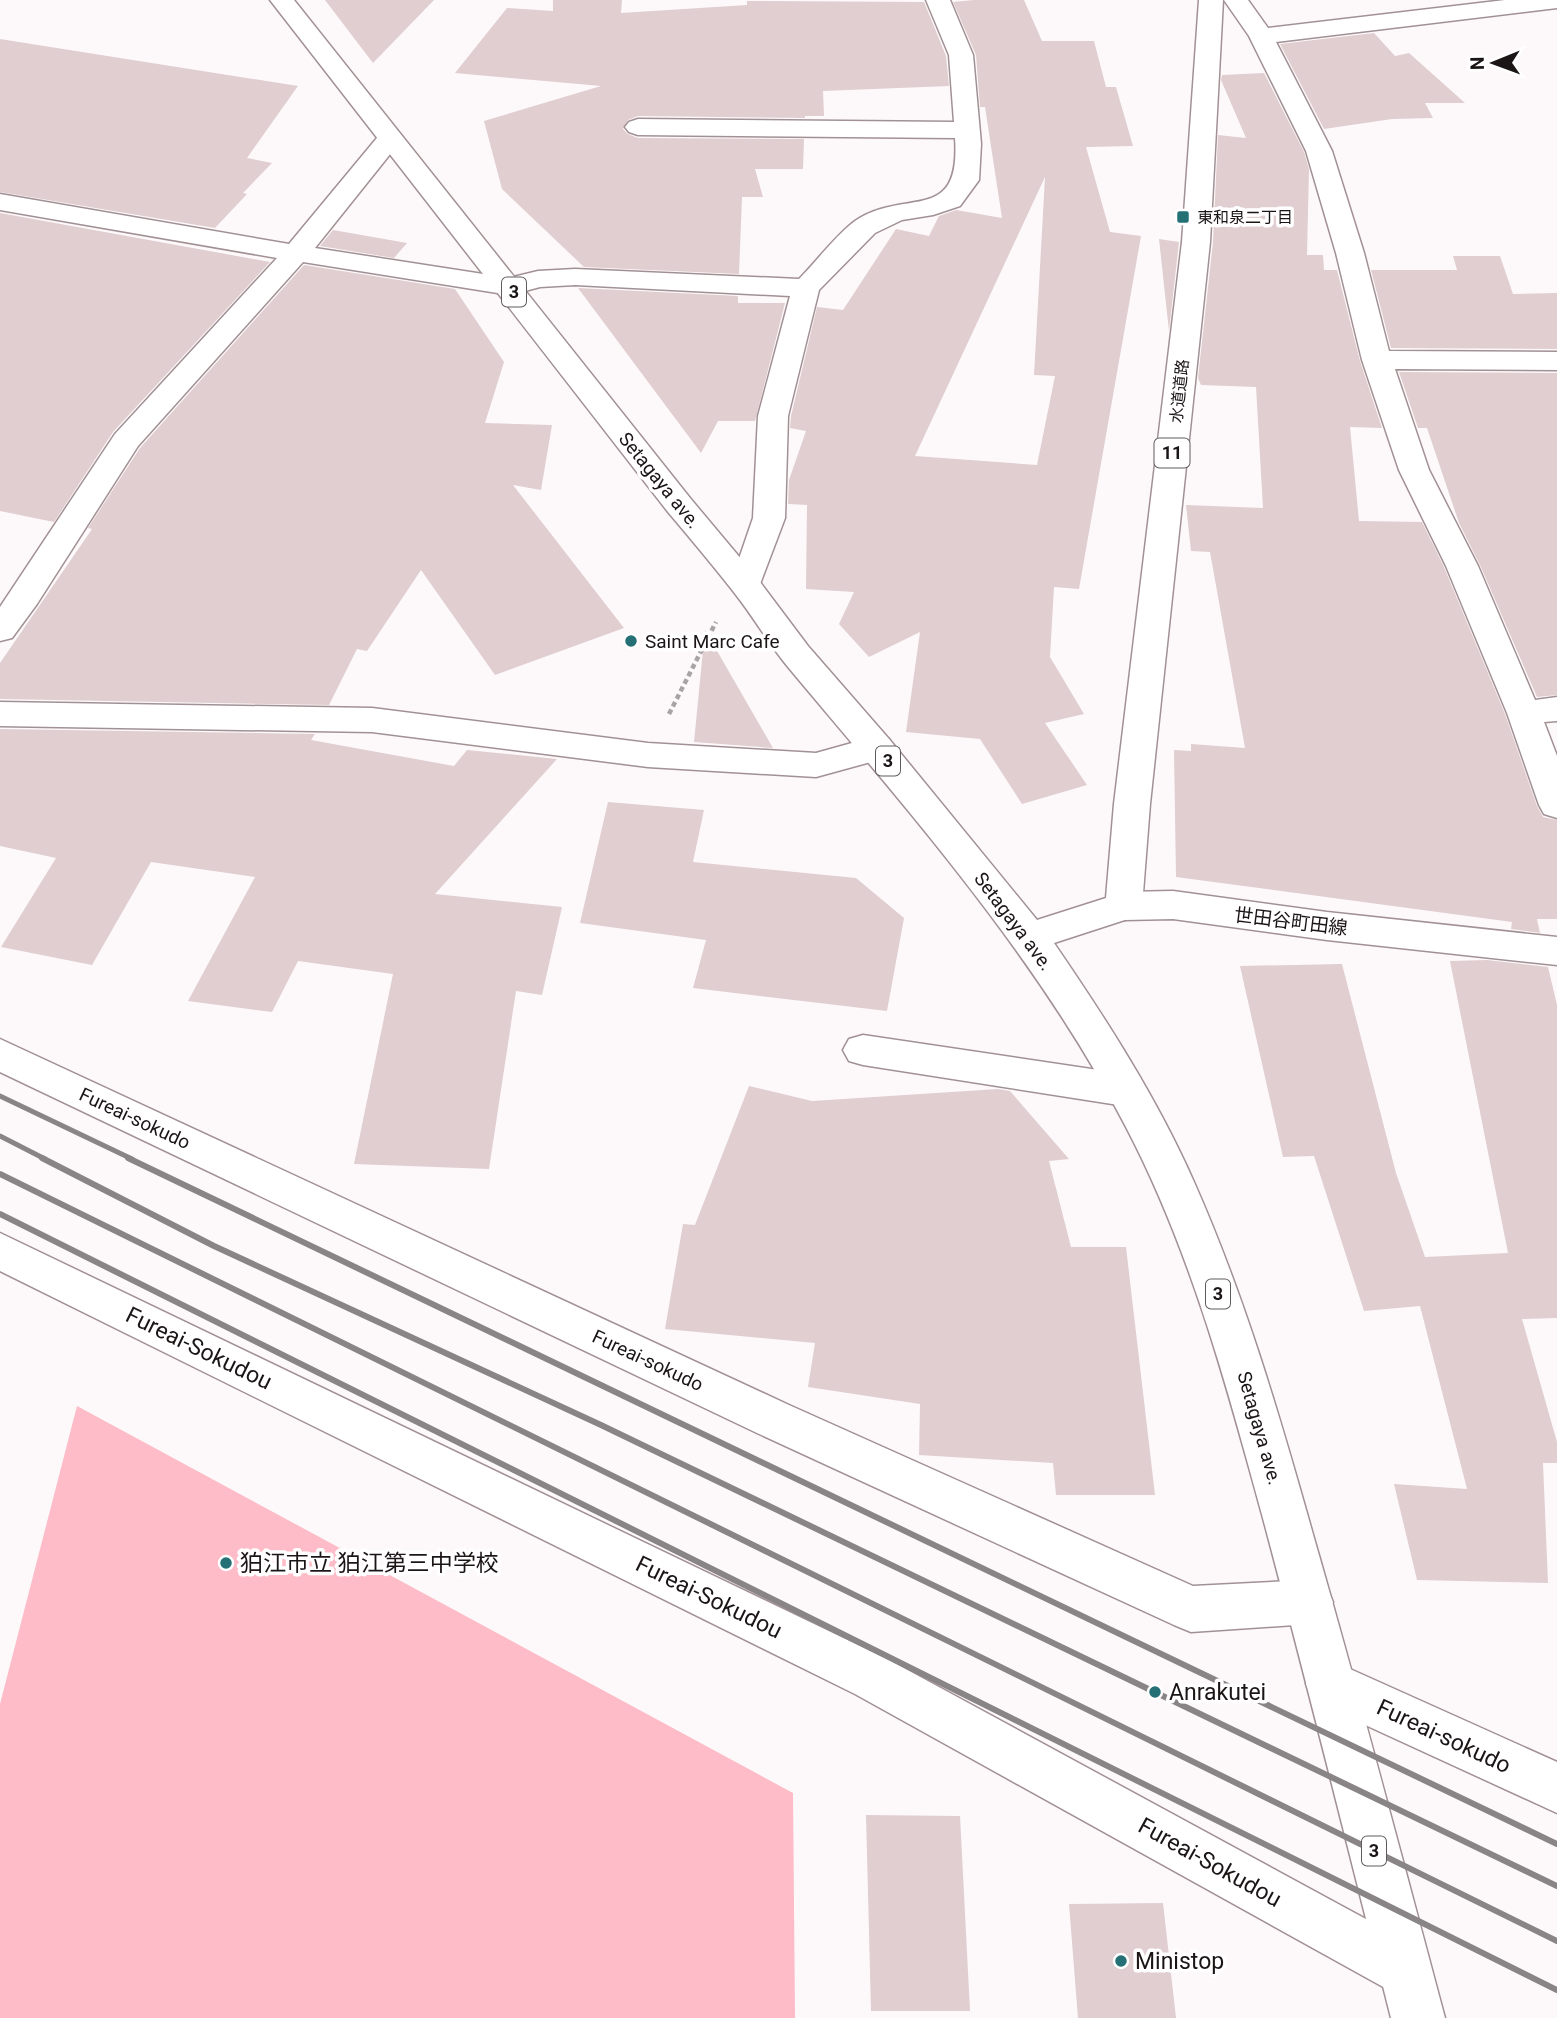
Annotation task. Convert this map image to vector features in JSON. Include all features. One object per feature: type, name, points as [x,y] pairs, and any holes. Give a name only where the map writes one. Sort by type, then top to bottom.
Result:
[{"type":"street","name":"Setagaya ave.","points":[[282,0],[679,505],[746,585],[796,654],[877,748],[1029,937],[1078,1009],[1125,1090],[1173,1180],[1213,1278],[1248,1383],[1309,1602],[1418,2018]]},
{"type":"street","points":[[746,585],[769,518],[774,416],[806,288],[865,227],[896,213],[923,209],[951,200],[966,180],[967,130],[961,55],[938,0]]},
{"type":"street","name":"水道道路","points":[[1124,906],[1132,804],[1196,242],[1211,0]]},
{"type":"street","points":[[1236,0],[1261,36],[1319,151],[1350,253],[1377,360],[1414,470],[1462,566],[1524,713],[1557,805]]},
{"type":"street","points":[[1261,36],[1432,7],[1557,1]]},
{"type":"street","points":[[638,127],[967,130]]},
{"type":"street","points":[[0,630],[26,596],[126,441],[296,253],[390,138]]},
{"type":"street","points":[[0,202],[510,287],[538,279],[575,277],[806,288]]},
{"type":"street","points":[[1377,360],[1557,360]]},
{"type":"street","points":[[1524,713],[1557,709]]},
{"type":"street","points":[[0,714],[372,720],[648,755],[816,765],[877,748]]},
{"type":"street","name":"世田谷町田線","points":[[1029,937],[1124,906],[1182,906],[1327,926],[1557,951]]},
{"type":"street","points":[[863,1050],[1125,1090]]},
{"type":"street","name":"Fureai-sokudo","points":[[0,1054],[773,1419],[1191,1609],[1309,1602]]},
{"type":"street","name":"Fureai-Sokudou","points":[[0,1251],[872,1677],[1404,1969]]},
{"type":"street","name":"Fureai-sokudo","points":[[1330,1684],[1557,1788]]},
{"type":"path","points":[[648,755],[716,622]]},
{"type":"shaded area","name":"狛江市立 狛江第三中学校","points":[[77,1406],[793,1793],[795,2018],[0,2018],[0,1704]]},
{"type":"building","points":[[325,0],[434,0],[373,63]]},
{"type":"building","points":[[553,0],[622,0],[621,13],[747,5],[747,1],[924,2],[946,56],[949,86],[823,91],[824,116],[638,116],[628,120],[623,129],[638,138],[804,139],[803,169],[755,169],[763,197],[742,197],[739,274],[584,267],[502,189],[484,121],[601,86],[455,73],[507,8],[553,11]]},
{"type":"building","points":[[1024,0],[1042,41],[1094,41],[1106,87],[1116,87],[1133,146],[1086,147],[1110,232],[1141,236],[1079,589],[1054,587],[1050,657],[1084,714],[1045,723],[1087,785],[1022,804],[980,739],[906,732],[920,632],[869,657],[839,624],[854,592],[806,589],[807,505],[788,504],[789,480],[806,431],[790,428],[791,416],[817,307],[843,310],[896,229],[929,236],[939,216],[956,210],[1002,218],[985,107],[980,107],[976,55],[953,2]],"holes":[[[1045,177],[1034,375],[1055,376],[1037,465],[915,456]]]},
{"type":"building","points":[[1374,33],[1395,56],[1409,53],[1465,103],[1425,103],[1433,118],[1392,119],[1324,129],[1280,44]]},
{"type":"building","points":[[0,39],[298,86],[247,158],[272,163],[215,228],[0,192]]},
{"type":"building","points":[[1264,73],[1304,152],[1309,169],[1307,255],[1323,255],[1324,270],[1337,270],[1360,361],[1382,428],[1350,427],[1359,521],[1422,522],[1444,567],[1505,714],[1537,806],[1543,817],[1557,820],[1557,919],[1537,919],[1540,933],[1511,929],[1512,922],[1176,877],[1174,750],[1191,751],[1191,744],[1245,748],[1210,552],[1191,551],[1186,505],[1263,508],[1256,387],[1201,385],[1198,378],[1213,242],[1218,135],[1246,138],[1221,80],[1222,75]]},
{"type":"building","points":[[0,213],[270,262],[113,432],[54,522],[0,511]]},
{"type":"building","points":[[333,230],[407,243],[394,258],[320,246]]},
{"type":"building","points":[[1159,239],[1179,242],[1169,331]]},
{"type":"building","points":[[1453,256],[1500,256],[1513,294],[1557,293],[1557,349],[1391,348],[1371,270],[1457,270]]},
{"type":"building","points":[[304,265],[455,289],[504,362],[485,423],[552,425],[541,490],[513,485],[624,628],[495,675],[421,570],[367,651],[357,649],[329,705],[0,699],[0,663],[92,529],[88,528],[140,448]]},
{"type":"building","points":[[578,288],[738,296],[738,303],[785,303],[755,421],[718,421],[701,453]]},
{"type":"building","points":[[1399,372],[1557,373],[1557,695],[1537,697],[1459,523],[1427,428],[1418,428]]},
{"type":"building","points":[[705,630],[773,748],[694,742]]},
{"type":"building","points":[[0,729],[315,734],[311,740],[454,766],[467,750],[557,759],[435,894],[562,907],[542,995],[516,991],[489,1169],[354,1164],[393,974],[298,961],[272,1012],[188,1001],[255,877],[151,862],[92,965],[1,947],[56,858],[0,846]]},
{"type":"building","points":[[608,802],[704,810],[693,862],[856,878],[904,918],[887,1011],[693,988],[706,940],[580,923]]},
{"type":"building","points":[[1487,960],[1548,967],[1557,1005],[1557,1318],[1522,1319],[1557,1442],[1557,1463],[1543,1463],[1548,1583],[1417,1580],[1394,1484],[1467,1489],[1420,1306],[1364,1311],[1314,1156],[1283,1157],[1240,966],[1342,964],[1396,1173],[1425,1257],[1508,1253],[1450,961]]},
{"type":"building","points":[[749,1086],[812,1101],[998,1089],[1010,1091],[1069,1159],[1049,1161],[1071,1247],[1126,1247],[1155,1495],[1056,1495],[1053,1463],[919,1455],[920,1404],[808,1387],[815,1343],[665,1329],[683,1224],[695,1225]]},
{"type":"building","points":[[866,1815],[960,1816],[970,2011],[871,2011]]},
{"type":"building","name":"Ministop","points":[[1163,1903],[1176,2018],[1078,2018],[1069,1904]]},
{"type":"railway","points":[[0,1096],[132,1159]]},
{"type":"railway","points":[[0,1136],[45,1159]]},
{"type":"railway","points":[[42,1158],[214,1246],[601,1425],[1557,1886]]},
{"type":"railway","points":[[128,1158],[1557,1844]]},
{"type":"railway","points":[[0,1174],[1557,1941]]},
{"type":"railway","points":[[0,1214],[1557,1990]]},
{"type":"place","name":"東和泉二丁目","points":[[1183,217]]},
{"type":"place","name":"Saint Marc Cafe","points":[[631,641]]},
{"type":"place","name":"狛江市立 狛江第三中学校","points":[[226,1563]]},
{"type":"place","name":"Anrakutei","points":[[1155,1692]]},
{"type":"place","name":"Ministop","points":[[1121,1961]]}]
